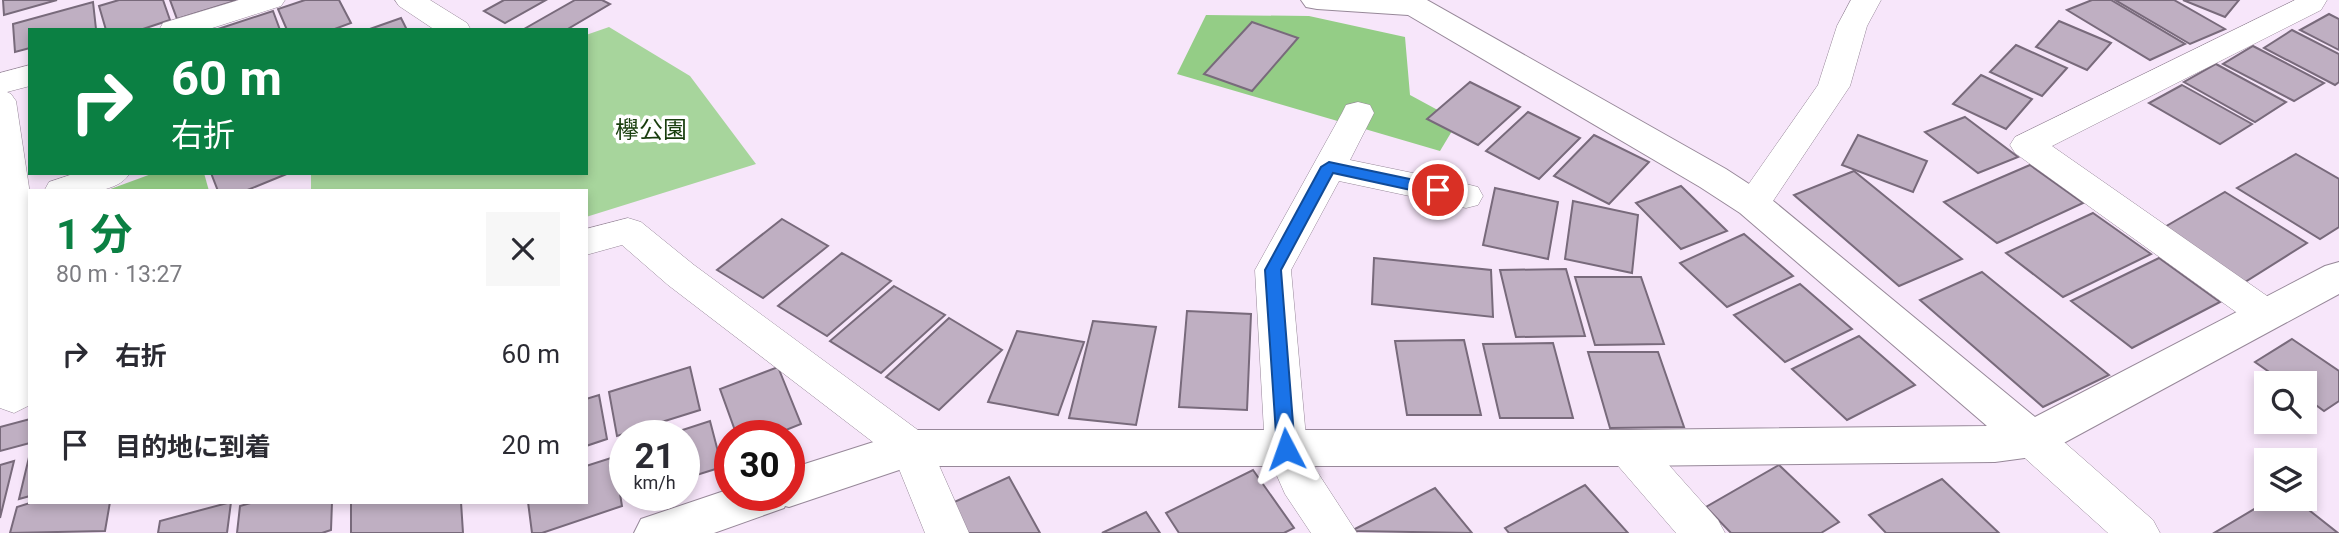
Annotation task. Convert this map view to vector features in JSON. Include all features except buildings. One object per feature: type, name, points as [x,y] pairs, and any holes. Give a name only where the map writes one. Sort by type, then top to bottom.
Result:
[{"type":"street","points":[[180,28],[270,0]]},
{"type":"street","points":[[410,0],[453,28]]},
{"type":"street","points":[[1317,0],[1407,3],[1701,171],[1753,204],[2032,439],[2138,533]]},
{"type":"street","points":[[1753,204],[1834,86],[1852,26],[1866,0]]},
{"type":"street","points":[[2267,315],[2027,145],[2310,4],[2312,0]]},
{"type":"street","points":[[0,84],[28,76]]},
{"type":"street","points":[[0,101],[22,204],[15,397]]},
{"type":"street","points":[[1335,533],[1300,481],[1286,449],[1273,270],[1358,113]]},
{"type":"street","points":[[1329,167],[1466,196]]},
{"type":"street","points":[[67,189],[107,175]]},
{"type":"street","points":[[588,242],[628,231],[681,275],[911,448],[947,533]]},
{"type":"street","points":[[805,483],[911,448],[1628,448],[1995,444],[2032,439],[2339,276]]},
{"type":"street","points":[[1628,448],[1703,533]]},
{"type":"street","points":[[657,533],[721,511]]},
{"type":"green space","points":[[1206,15],[1309,16],[1405,37],[1410,95],[1458,121],[1440,151],[1177,74]]},
{"type":"green space","name":"欅公園","points":[[609,27],[690,76],[756,164],[588,216],[588,189],[311,189],[311,175],[588,175],[588,34]]},
{"type":"green space","points":[[149,175],[205,175],[208,189],[110,189]]},
{"type":"route","points":[[1286,449],[1273,270],[1329,167],[1438,190]]}]
